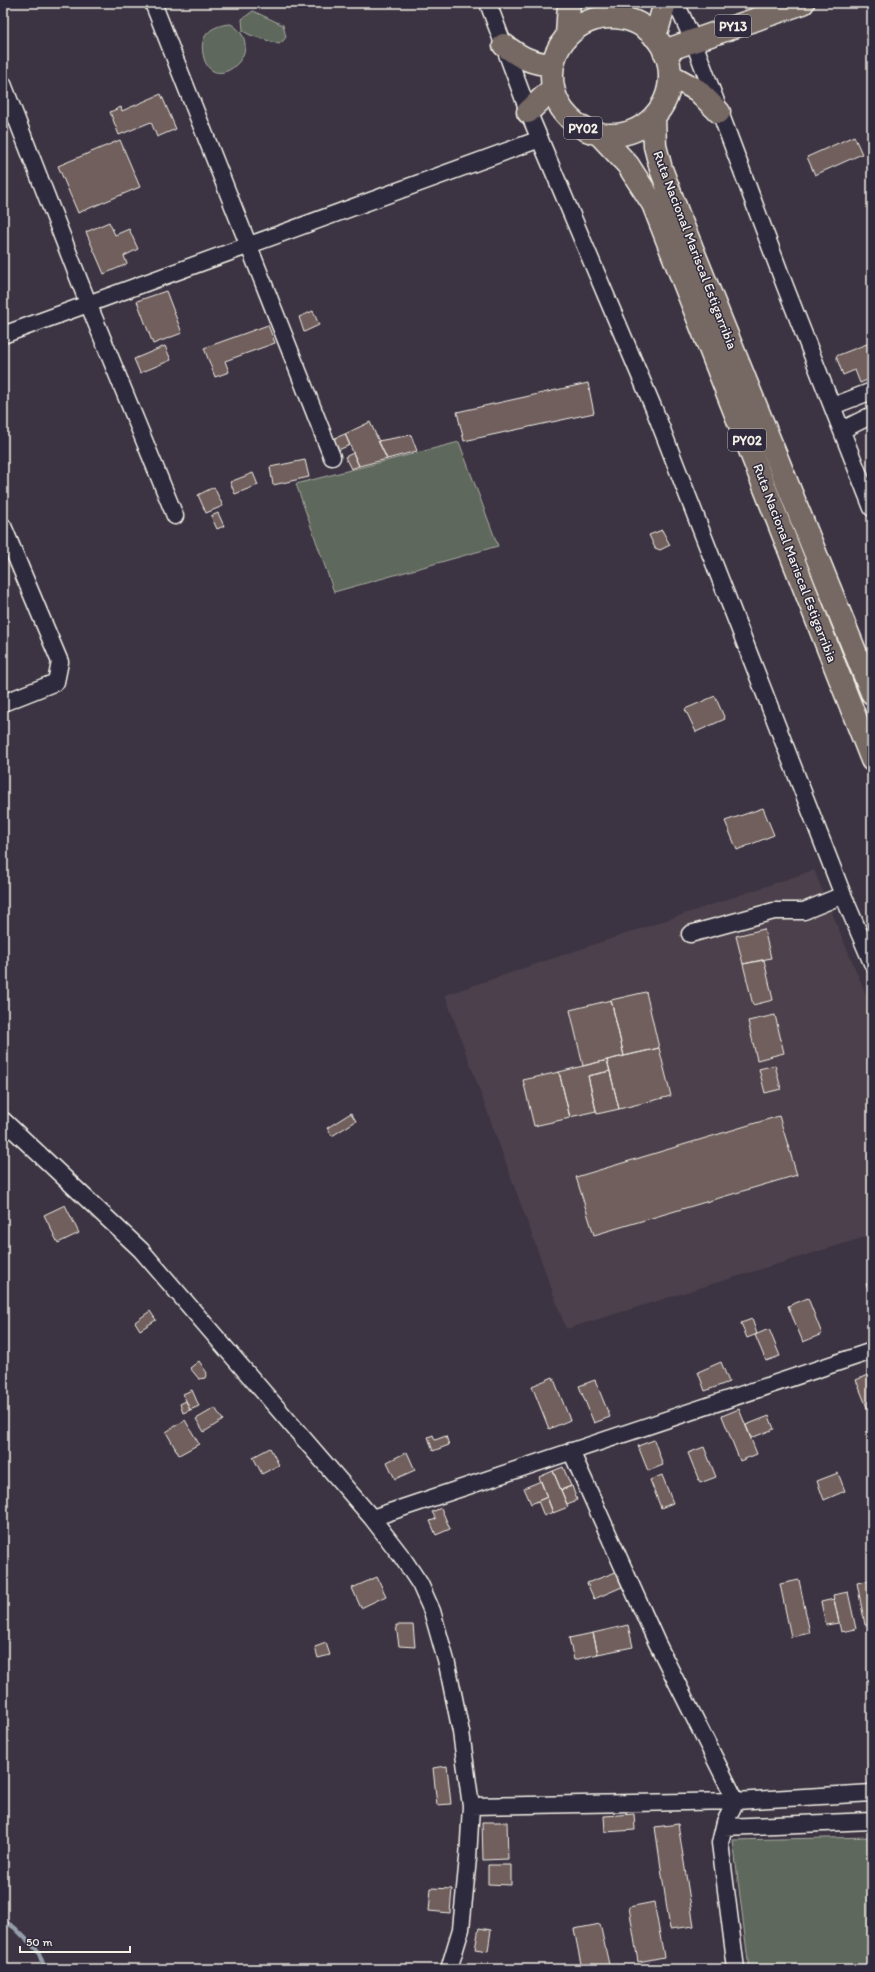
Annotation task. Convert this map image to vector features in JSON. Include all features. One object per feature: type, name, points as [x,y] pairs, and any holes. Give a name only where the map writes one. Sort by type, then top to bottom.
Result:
[{"type":"highway","name":"PY02","points":[[567,36],[569,3]]},
{"type":"highway","points":[[659,43],[658,27],[666,3]]},
{"type":"highway","name":"PY13","points":[[659,43],[693,40],[803,3]]},
{"type":"highway","name":"PY02","points":[[620,11],[639,24],[659,43],[668,63],[670,75],[665,98],[654,117],[642,126],[628,132],[613,135],[598,134],[578,125],[564,111],[553,88],[553,66],[558,49],[567,36],[584,23],[594,19],[609,17],[620,11]]},
{"type":"highway","points":[[504,45],[520,57],[535,64],[553,66]]},
{"type":"highway","points":[[670,75],[697,90],[719,112]]},
{"type":"highway","points":[[529,114],[553,88]]},
{"type":"highway","points":[[529,114],[564,111]]},
{"type":"highway","name":"Ruta Nacional Mariscal Estigarribia","points":[[654,117],[655,146],[661,169],[678,214],[872,692]]},
{"type":"highway","name":"Ruta Nacional Mariscal Estigarribia","points":[[598,134],[628,165],[653,204],[872,760]]},
{"type":"street","points":[[153,3],[332,457]]},
{"type":"street","points":[[488,3],[529,114],[654,409],[843,895],[872,963]]},
{"type":"street","points":[[676,3],[693,40],[719,112],[872,508]]},
{"type":"street","points":[[3,84],[88,303],[174,516]]},
{"type":"street","points":[[3,335],[248,244],[540,139]]},
{"type":"street","points":[[833,406],[872,391]]},
{"type":"street","points":[[842,430],[872,415]]},
{"type":"street","points":[[3,526],[60,662],[56,682],[3,703]]},
{"type":"street","points":[[690,934],[774,911],[804,911],[843,895]]},
{"type":"street","points":[[3,1120],[142,1250],[372,1518],[416,1578],[432,1611],[447,1664],[462,1732],[471,1806],[468,1858],[461,1929],[449,1969]]},
{"type":"street","points":[[372,1518],[872,1351]]},
{"type":"street","points":[[571,1452],[657,1643],[736,1801]]},
{"type":"street","points":[[471,1806],[736,1801],[872,1793]]},
{"type":"street","points":[[736,1801],[724,1827],[720,1843],[736,1969]]},
{"type":"street","points":[[724,1827],[872,1821]]},
{"type":"shaded area","points":[[814,870],[872,1009],[872,1235],[566,1329],[445,995]]},
{"type":"green space","points":[[253,11],[283,25],[286,37],[283,41],[279,44],[250,35],[243,31],[242,19]]},
{"type":"green space","points":[[231,24],[242,34],[245,46],[242,57],[235,66],[226,71],[217,72],[208,67],[203,54],[203,41],[205,36],[213,29],[218,26]]},
{"type":"green space","points":[[459,442],[498,546],[334,592],[296,484]]},
{"type":"green space","points":[[872,1837],[872,1969],[749,1969],[733,1840]]},
{"type":"building","points":[[161,94],[176,129],[157,137],[151,122],[119,135],[110,112],[121,107],[122,111]]},
{"type":"building","points":[[854,136],[862,154],[815,175],[807,157]]},
{"type":"building","points":[[120,140],[140,187],[78,213],[58,166]]},
{"type":"building","points":[[872,169],[872,179],[868,170]]},
{"type":"building","points":[[109,222],[115,235],[129,229],[138,249],[124,256],[127,264],[104,274],[86,232]]},
{"type":"building","points":[[166,291],[182,333],[153,344],[137,301]]},
{"type":"building","points":[[313,311],[319,325],[304,332],[299,317]]},
{"type":"building","points":[[268,325],[275,343],[225,361],[229,372],[215,377],[204,348]]},
{"type":"building","points":[[872,342],[872,378],[860,383],[855,370],[843,375],[836,356]]},
{"type":"building","points":[[165,346],[171,360],[140,373],[134,359]]},
{"type":"building","points":[[588,383],[594,413],[464,441],[457,412]]},
{"type":"building","points":[[370,422],[387,459],[359,466],[345,434]]},
{"type":"building","points":[[345,434],[350,445],[338,450],[333,439]]},
{"type":"building","points":[[411,435],[417,451],[387,459],[378,441]]},
{"type":"building","points":[[353,453],[359,466],[351,469],[345,457]]},
{"type":"building","points":[[305,460],[309,477],[273,485],[270,467]]},
{"type":"building","points":[[253,473],[258,485],[235,494],[230,482]]},
{"type":"building","points":[[214,487],[223,506],[206,513],[198,495]]},
{"type":"building","points":[[218,513],[224,526],[217,529],[211,516]]},
{"type":"building","points":[[662,530],[670,545],[660,550],[655,548],[649,535]]},
{"type":"building","points":[[715,696],[725,719],[696,732],[685,709]]},
{"type":"building","points":[[763,808],[774,835],[737,850],[725,821]]},
{"type":"building","points":[[764,929],[771,958],[743,964],[736,936]]},
{"type":"building","points":[[764,960],[773,1000],[753,1005],[743,964]]},
{"type":"building","points":[[646,992],[659,1048],[624,1056],[611,1000]]},
{"type":"building","points":[[611,1000],[624,1056],[583,1066],[570,1010]]},
{"type":"building","points":[[775,1015],[784,1053],[757,1060],[748,1021]]},
{"type":"building","points":[[659,1048],[671,1096],[619,1109],[607,1060]]},
{"type":"building","points":[[607,1060],[610,1071],[588,1076],[596,1111],[570,1117],[559,1072]]},
{"type":"building","points":[[775,1065],[781,1089],[765,1093],[759,1069]]},
{"type":"building","points":[[610,1071],[619,1109],[597,1114],[588,1076]]},
{"type":"building","points":[[559,1072],[570,1118],[534,1126],[523,1080]]},
{"type":"building","points":[[351,1113],[356,1121],[332,1136],[327,1128]]},
{"type":"building","points":[[779,1116],[797,1175],[594,1235],[576,1177]]},
{"type":"building","points":[[65,1205],[79,1233],[58,1243],[44,1215]]},
{"type":"building","points":[[872,1281],[872,1300],[866,1284]]},
{"type":"building","points":[[808,1298],[822,1334],[803,1342],[788,1306]]},
{"type":"building","points":[[150,1311],[156,1320],[140,1330],[135,1322]]},
{"type":"building","points":[[752,1319],[757,1334],[747,1338],[741,1323]]},
{"type":"building","points":[[769,1329],[780,1356],[766,1361],[755,1335]]},
{"type":"building","points":[[199,1361],[207,1373],[205,1378],[199,1379],[190,1368]]},
{"type":"building","points":[[721,1362],[729,1382],[705,1391],[698,1372]]},
{"type":"building","points":[[872,1373],[872,1420],[856,1380]]},
{"type":"building","points":[[553,1377],[570,1420],[549,1429],[532,1386]]},
{"type":"building","points":[[595,1380],[610,1417],[594,1423],[579,1386]]},
{"type":"building","points":[[192,1390],[199,1406],[190,1410],[183,1394]]},
{"type":"building","points":[[186,1401],[190,1410],[183,1413],[180,1404]]},
{"type":"building","points":[[215,1408],[223,1420],[204,1432],[196,1419]]},
{"type":"building","points":[[739,1409],[757,1454],[740,1461],[722,1416]]},
{"type":"building","points":[[769,1416],[774,1429],[751,1438],[746,1425]]},
{"type":"building","points":[[185,1420],[199,1444],[179,1455],[166,1432]]},
{"type":"building","points":[[433,1435],[435,1440],[446,1436],[449,1445],[433,1451],[428,1437]]},
{"type":"building","points":[[654,1440],[663,1465],[648,1471],[638,1446]]},
{"type":"building","points":[[704,1447],[716,1477],[700,1483],[688,1453]]},
{"type":"building","points":[[270,1448],[279,1465],[262,1474],[253,1457]]},
{"type":"building","points":[[407,1452],[415,1470],[395,1479],[387,1462]]},
{"type":"building","points":[[563,1467],[571,1486],[561,1490],[553,1471]]},
{"type":"building","points":[[553,1471],[568,1507],[553,1513],[539,1477]]},
{"type":"building","points":[[838,1473],[845,1491],[824,1500],[817,1481]]},
{"type":"building","points":[[662,1475],[673,1503],[661,1508],[650,1480]]},
{"type":"building","points":[[541,1481],[547,1497],[531,1504],[524,1488]]},
{"type":"building","points":[[572,1486],[577,1500],[567,1504],[561,1490]]},
{"type":"building","points":[[547,1497],[553,1512],[544,1516],[538,1501]]},
{"type":"building","points":[[441,1508],[450,1529],[436,1535],[430,1521],[436,1519],[432,1512]]},
{"type":"building","points":[[616,1572],[622,1587],[594,1599],[587,1583]]},
{"type":"building","points":[[377,1577],[386,1596],[361,1608],[352,1588]]},
{"type":"building","points":[[799,1580],[810,1633],[791,1637],[780,1584]]},
{"type":"building","points":[[871,1580],[872,1624],[865,1625],[857,1583]]},
{"type":"building","points":[[848,1592],[856,1629],[841,1632],[833,1595]]},
{"type":"building","points":[[834,1599],[839,1623],[826,1625],[821,1602]]},
{"type":"building","points":[[396,1625],[413,1625],[415,1647],[399,1646]]},
{"type":"building","points":[[628,1625],[633,1647],[598,1654],[593,1633]]},
{"type":"building","points":[[593,1633],[598,1654],[574,1660],[569,1638]]},
{"type":"building","points":[[326,1643],[330,1655],[318,1658],[315,1647]]},
{"type":"building","points":[[447,1766],[451,1804],[437,1805],[433,1768]]},
{"type":"building","points":[[634,1814],[635,1830],[605,1832],[604,1816]]},
{"type":"building","points":[[482,1822],[507,1822],[508,1859],[483,1860]]},
{"type":"building","points":[[678,1824],[694,1926],[670,1929],[655,1827]]},
{"type":"building","points":[[488,1865],[511,1865],[511,1885],[488,1884]]},
{"type":"building","points":[[431,1888],[452,1889],[450,1913],[429,1911]]},
{"type":"building","points":[[654,1902],[664,1957],[638,1962],[629,1907]]},
{"type":"building","points":[[600,1924],[610,1969],[582,1969],[574,1929]]},
{"type":"building","points":[[479,1928],[491,1930],[488,1951],[475,1949]]},
{"type":"waterway","points":[[3,1920],[15,1928],[38,1951],[45,1969]]}]
